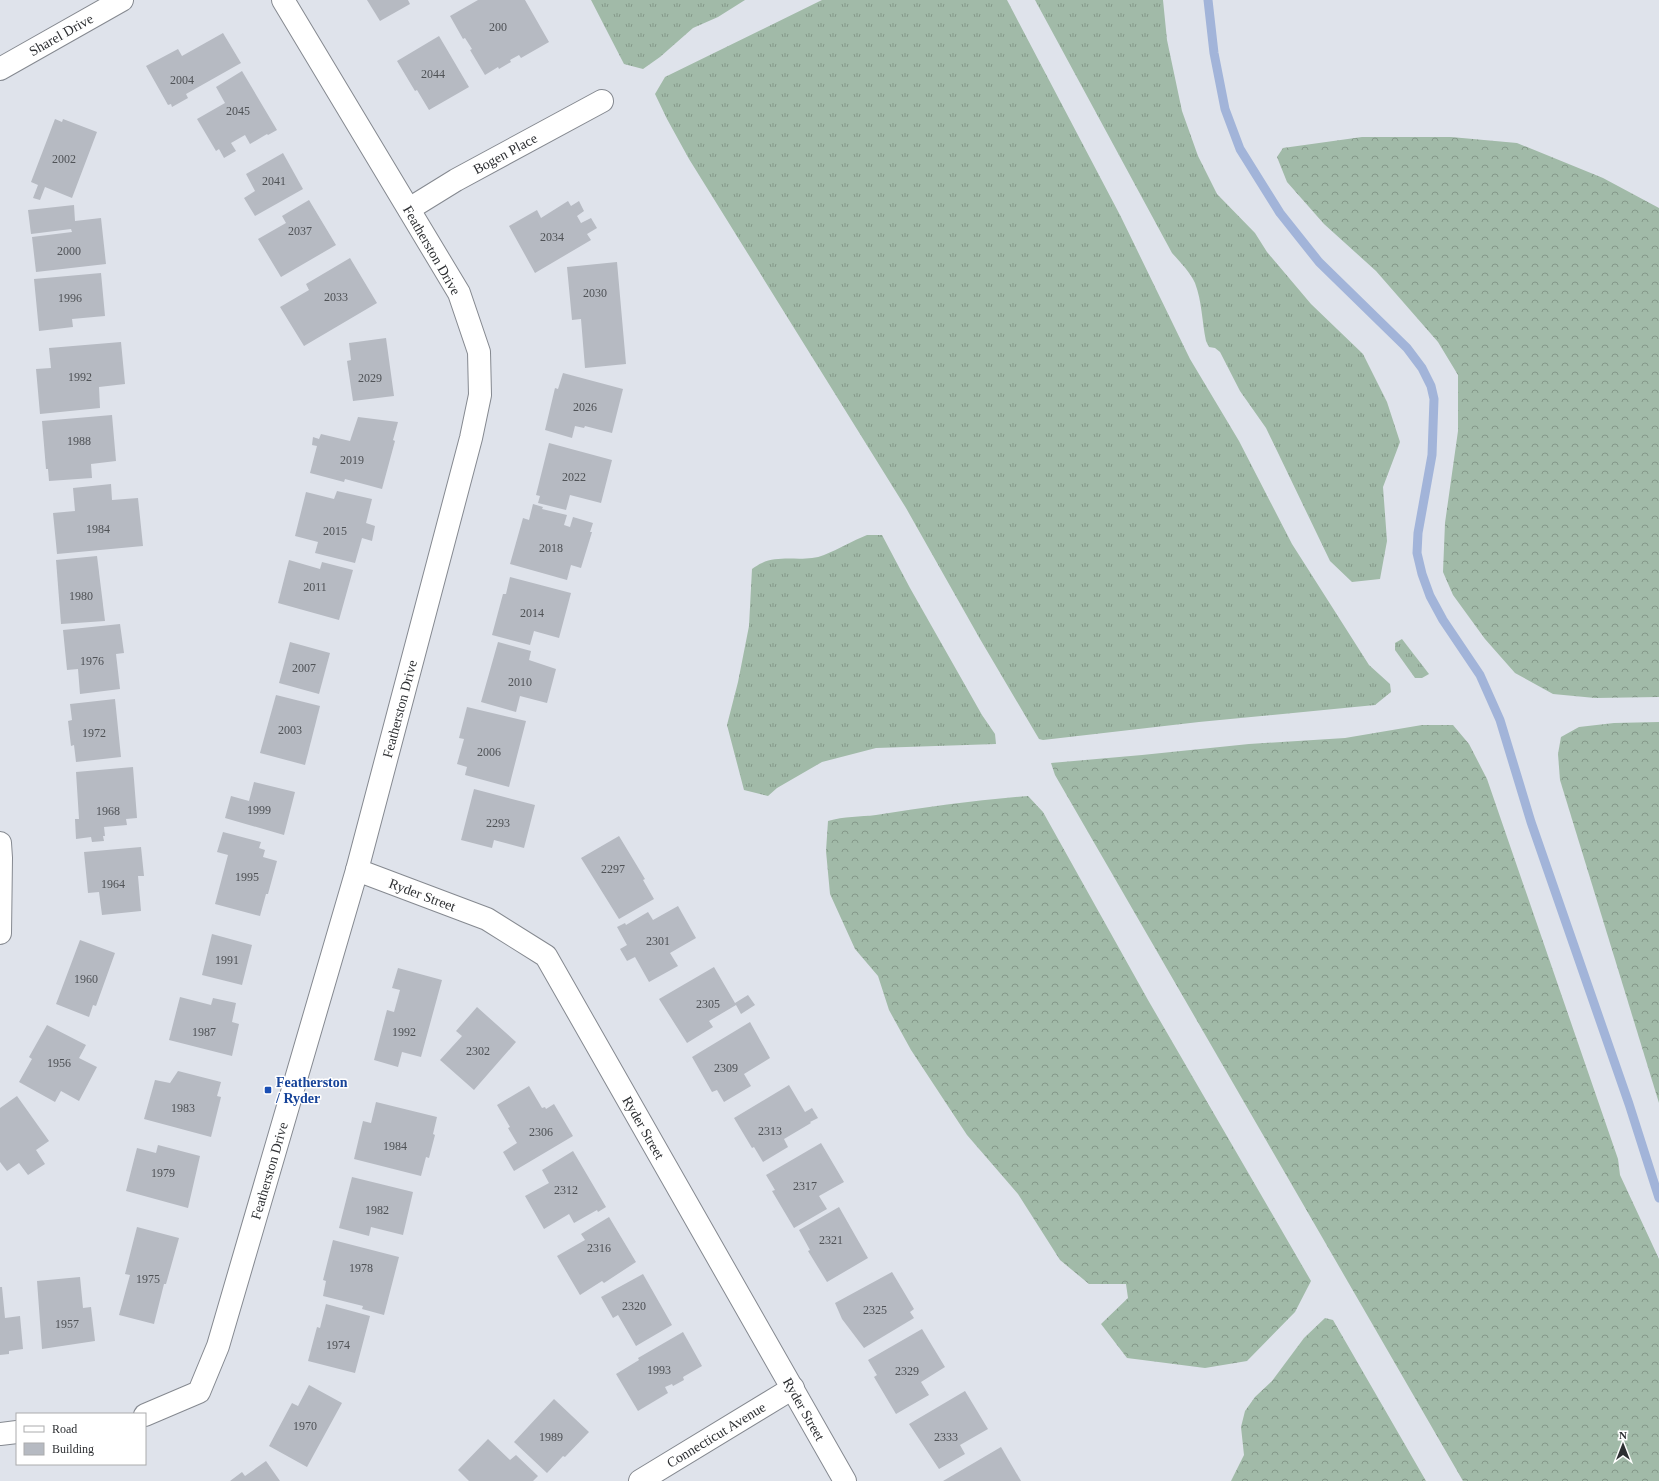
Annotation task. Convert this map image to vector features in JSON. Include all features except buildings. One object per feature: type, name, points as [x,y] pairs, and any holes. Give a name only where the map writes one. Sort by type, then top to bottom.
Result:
[{"type":"street","name":"Sharel Drive","points":[[0,69],[122,0]]},
{"type":"street","name":"Featherston Drive","points":[[146,1415],[199,1392],[218,1346],[356,870],[471,438],[480,395],[479,352],[459,293],[284,0]]},
{"type":"street","name":"Bogen Place","points":[[409,209],[456,180],[602,101]]},
{"type":"street","points":[[0,843],[2,858],[0,933]]},
{"type":"street","name":"Ryder Street","points":[[356,870],[487,919],[546,956],[793,1388],[844,1481]]},
{"type":"street","name":"Connecticut Avenue","points":[[640,1481],[793,1388]]},
{"type":"street","points":[[0,1434],[16,1432]]},
{"type":"green space","points":[[591,0],[745,0],[718,17],[693,28],[660,57],[643,69],[624,64]]},
{"type":"green space","points":[[822,0],[1007,0],[1121,217],[1190,359],[1239,441],[1292,544],[1369,665],[1390,684],[1391,692],[1375,705],[1199,722],[1043,740],[1039,739],[980,639],[906,508],[689,159],[655,94],[665,77]]},
{"type":"green space","points":[[1035,0],[1163,0],[1167,40],[1182,111],[1198,156],[1217,194],[1255,233],[1267,252],[1311,304],[1363,354],[1387,402],[1400,442],[1383,487],[1387,541],[1380,579],[1352,582],[1330,561],[1266,428],[1240,391],[1220,352],[1215,348],[1209,347],[1206,341],[1199,297],[1193,279],[1185,267],[1172,253]]},
{"type":"green space","points":[[1362,137],[1451,137],[1517,143],[1603,178],[1659,208],[1659,697],[1595,698],[1553,694],[1515,673],[1485,639],[1453,595],[1443,572],[1445,523],[1458,431],[1458,375],[1438,342],[1376,271],[1324,224],[1287,182],[1277,157],[1283,148]]},
{"type":"green space","points":[[867,535],[882,535],[910,588],[982,715],[995,734],[996,744],[876,748],[822,762],[777,788],[768,796],[744,790],[727,725],[738,682],[749,626],[752,569],[769,560],[809,558],[824,555]]},
{"type":"green space","points":[[1402,639],[1429,674],[1422,678],[1415,678],[1395,650],[1395,643]]},
{"type":"green space","points":[[1659,722],[1659,1103],[1560,780],[1558,754],[1561,737],[1579,727],[1614,723]]},
{"type":"green space","points":[[1422,725],[1453,725],[1469,744],[1487,779],[1618,1159],[1620,1175],[1659,1259],[1659,1481],[1463,1481],[1055,775],[1051,763],[1249,744],[1345,738]]},
{"type":"green space","points":[[1028,796],[1043,812],[1148,1000],[1311,1281],[1295,1312],[1247,1361],[1205,1368],[1127,1358],[1101,1324],[1128,1298],[1126,1284],[1089,1284],[1060,1260],[1018,1194],[967,1135],[911,1050],[889,1010],[878,976],[855,949],[830,894],[826,851],[828,821],[840,818],[876,815],[952,804]]},
{"type":"green space","points":[[1325,1318],[1333,1320],[1426,1481],[1231,1481],[1244,1455],[1241,1427],[1245,1411],[1255,1397],[1272,1381],[1304,1338]]},
{"type":"waterway","points":[[1208,0],[1214,53],[1225,109],[1240,149],[1280,213],[1319,262],[1407,348],[1422,368],[1431,386],[1434,399],[1432,455],[1418,533],[1417,553],[1422,574],[1430,596],[1443,620],[1480,675],[1500,720],[1531,822],[1629,1104],[1659,1198]]},
{"type":"place","name":"Featherston / Ryder","points":[[268,1090]]}]
